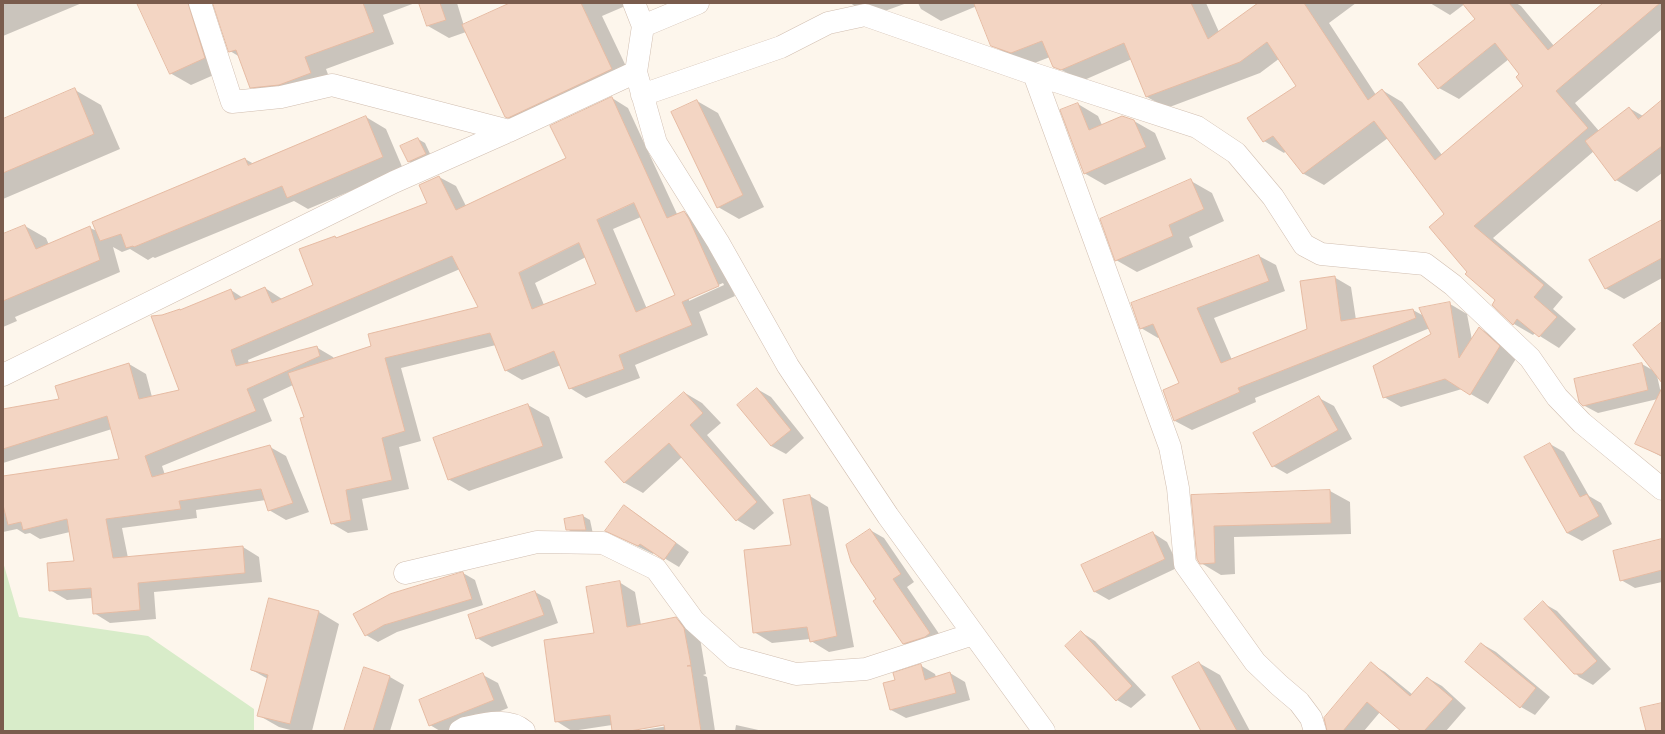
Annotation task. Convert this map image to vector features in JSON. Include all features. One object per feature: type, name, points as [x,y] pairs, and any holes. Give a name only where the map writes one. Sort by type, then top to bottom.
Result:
[{"type":"street","points":[[200,3],[232,102],[280,97],[332,85],[509,131]]},
{"type":"street","points":[[634,3],[643,26],[636,72],[656,143],[718,242],[788,366],[888,516],[1044,731]]},
{"type":"street","points":[[643,26],[698,3]]},
{"type":"street","points":[[642,95],[781,47],[828,23],[866,15],[1034,74],[1197,126],[1236,153],[1273,198],[1304,245],[1321,254],[1425,264],[1453,285],[1530,358],[1557,397],[1582,423],[1662,489]]},
{"type":"street","points":[[3,375],[394,182],[636,72]]},
{"type":"street","points":[[1034,74],[1170,447],[1178,488],[1185,564],[1255,662],[1278,685],[1300,702],[1311,718],[1315,731]]},
{"type":"street","points":[[405,573],[537,542],[604,543],[656,569],[694,621],[734,657],[796,674],[866,669],[973,634]]},
{"type":"street","points":[[460,731],[465,728],[499,722],[520,727],[524,731]]},
{"type":"green space","points":[[3,562],[19,617],[148,636],[254,709],[254,731],[3,731]]},
{"type":"building","points":[[137,3],[188,3],[205,58],[170,74]]},
{"type":"building","points":[[213,3],[363,3],[374,32],[305,57],[311,73],[279,85],[250,88],[236,50],[229,52]]},
{"type":"building","points":[[419,3],[440,3],[446,20],[427,26]]},
{"type":"building","points":[[510,3],[581,3],[612,69],[508,118],[505,117],[462,25]]},
{"type":"building","points":[[974,3],[1191,3],[1208,39],[1258,3],[1304,3],[1368,100],[1382,89],[1435,160],[1523,86],[1516,77],[1519,74],[1495,43],[1438,89],[1418,64],[1475,19],[1462,3],[1509,3],[1548,50],[1603,3],[1660,3],[1556,91],[1588,128],[1474,226],[1544,285],[1534,297],[1557,317],[1539,337],[1517,319],[1513,325],[1492,305],[1495,300],[1465,274],[1467,272],[1429,227],[1444,214],[1374,121],[1303,174],[1273,136],[1263,142],[1247,118],[1296,86],[1267,42],[1240,62],[1146,97],[1124,43],[1061,70],[1053,67],[1042,41],[1011,53],[991,46]]},
{"type":"building","points":[[75,88],[94,134],[3,173],[3,119]]},
{"type":"building","points":[[612,97],[667,218],[684,211],[719,286],[682,302],[692,325],[619,355],[624,369],[569,389],[554,351],[505,371],[490,333],[385,358],[405,431],[382,438],[392,480],[346,490],[351,520],[331,524],[300,418],[304,417],[288,373],[371,346],[368,334],[478,307],[452,256],[231,350],[236,366],[317,346],[320,356],[247,389],[256,411],[145,456],[152,477],[270,445],[293,503],[268,511],[261,489],[179,501],[181,509],[106,519],[113,558],[243,546],[245,573],[138,583],[140,610],[93,614],[91,588],[49,591],[47,563],[74,561],[67,519],[23,530],[21,522],[8,525],[3,505],[3,476],[119,459],[107,416],[3,449],[3,409],[59,399],[55,386],[129,363],[139,399],[179,390],[151,316],[162,315],[180,310],[231,289],[235,300],[265,287],[272,303],[313,285],[299,249],[335,236],[336,238],[427,203],[419,185],[439,176],[456,210],[566,158],[550,126]],"holes":[[[634,203],[675,295],[636,312],[597,220]],[[579,243],[596,284],[532,309],[519,273]]]},
{"type":"building","points":[[697,100],[743,195],[717,208],[671,112]]},
{"type":"building","points":[[1662,100],[1662,146],[1615,181],[1585,141],[1629,107],[1638,119]]},
{"type":"building","points":[[1078,103],[1089,130],[1122,116],[1134,120],[1146,147],[1084,174],[1060,110]]},
{"type":"building","points":[[366,116],[383,157],[287,198],[282,186],[134,247],[126,248],[121,234],[100,241],[92,222],[245,158],[248,165]]},
{"type":"building","points":[[418,138],[426,154],[408,162],[400,146]]},
{"type":"building","points":[[1191,179],[1204,209],[1169,225],[1173,236],[1115,261],[1100,219]]},
{"type":"building","points":[[1662,220],[1662,258],[1605,289],[1589,260]]},
{"type":"building","points":[[25,225],[36,249],[90,226],[100,260],[3,301],[3,234]]},
{"type":"building","points":[[1259,255],[1269,281],[1197,308],[1221,363],[1307,329],[1300,281],[1335,276],[1341,321],[1413,309],[1416,318],[1238,388],[1240,392],[1174,421],[1163,390],[1179,383],[1153,324],[1140,329],[1131,303]]},
{"type":"building","points":[[1450,302],[1459,358],[1479,327],[1500,346],[1470,395],[1445,379],[1383,398],[1373,366],[1431,334],[1419,308]]},
{"type":"building","points":[[1662,322],[1662,383],[1633,345]]},
{"type":"building","points":[[1642,363],[1648,390],[1583,406],[1579,402],[1574,379]]},
{"type":"building","points":[[757,388],[791,430],[771,446],[737,405]]},
{"type":"building","points":[[1662,388],[1662,456],[1635,444]]},
{"type":"building","points":[[684,392],[703,413],[690,425],[757,502],[736,521],[669,443],[624,483],[605,462]]},
{"type":"building","points":[[1319,396],[1338,430],[1272,467],[1253,433]]},
{"type":"building","points":[[528,404],[543,446],[448,480],[433,438]]},
{"type":"building","points":[[1550,443],[1580,497],[1587,494],[1599,516],[1567,533],[1524,457]]},
{"type":"building","points":[[1330,490],[1331,523],[1214,526],[1215,563],[1200,564],[1197,559],[1191,495]]},
{"type":"building","points":[[810,495],[837,636],[810,642],[807,627],[753,633],[744,550],[791,545],[783,500]]},
{"type":"building","points":[[624,505],[676,543],[664,560],[640,544],[638,546],[605,531]]},
{"type":"building","points":[[583,515],[586,530],[566,530],[564,519]]},
{"type":"building","points":[[870,529],[901,574],[893,579],[930,633],[925,637],[903,644],[873,601],[876,599],[851,562],[846,545]]},
{"type":"building","points":[[1153,532],[1165,559],[1094,592],[1081,565]]},
{"type":"building","points":[[1662,539],[1662,570],[1620,581],[1613,551]]},
{"type":"building","points":[[463,572],[472,599],[384,625],[365,636],[353,614],[390,594]]},
{"type":"building","points":[[620,581],[627,627],[676,617],[684,628],[691,665],[687,666],[691,666],[701,731],[665,731],[664,725],[630,731],[612,731],[610,715],[555,722],[544,640],[594,633],[586,587]]},
{"type":"building","points":[[535,591],[544,615],[476,639],[468,615]]},
{"type":"building","points":[[269,598],[319,611],[290,724],[257,716],[268,675],[251,670]]},
{"type":"building","points":[[1543,601],[1597,661],[1582,674],[1574,674],[1524,619]]},
{"type":"building","points":[[1081,631],[1132,686],[1116,701],[1065,646]]},
{"type":"building","points":[[1481,643],[1536,688],[1520,708],[1465,662]]},
{"type":"building","points":[[1199,662],[1237,731],[1201,731],[1172,677]]},
{"type":"building","points":[[1371,662],[1410,696],[1427,677],[1453,699],[1424,731],[1401,731],[1367,702],[1343,731],[1327,731],[1324,718]]},
{"type":"building","points":[[921,664],[925,680],[950,672],[956,693],[890,710],[883,683],[895,680],[893,673]]},
{"type":"building","points":[[364,667],[390,676],[373,731],[344,731]]},
{"type":"building","points":[[483,673],[494,700],[429,726],[419,700]]},
{"type":"building","points":[[1662,703],[1662,731],[1646,731],[1640,708]]}]
